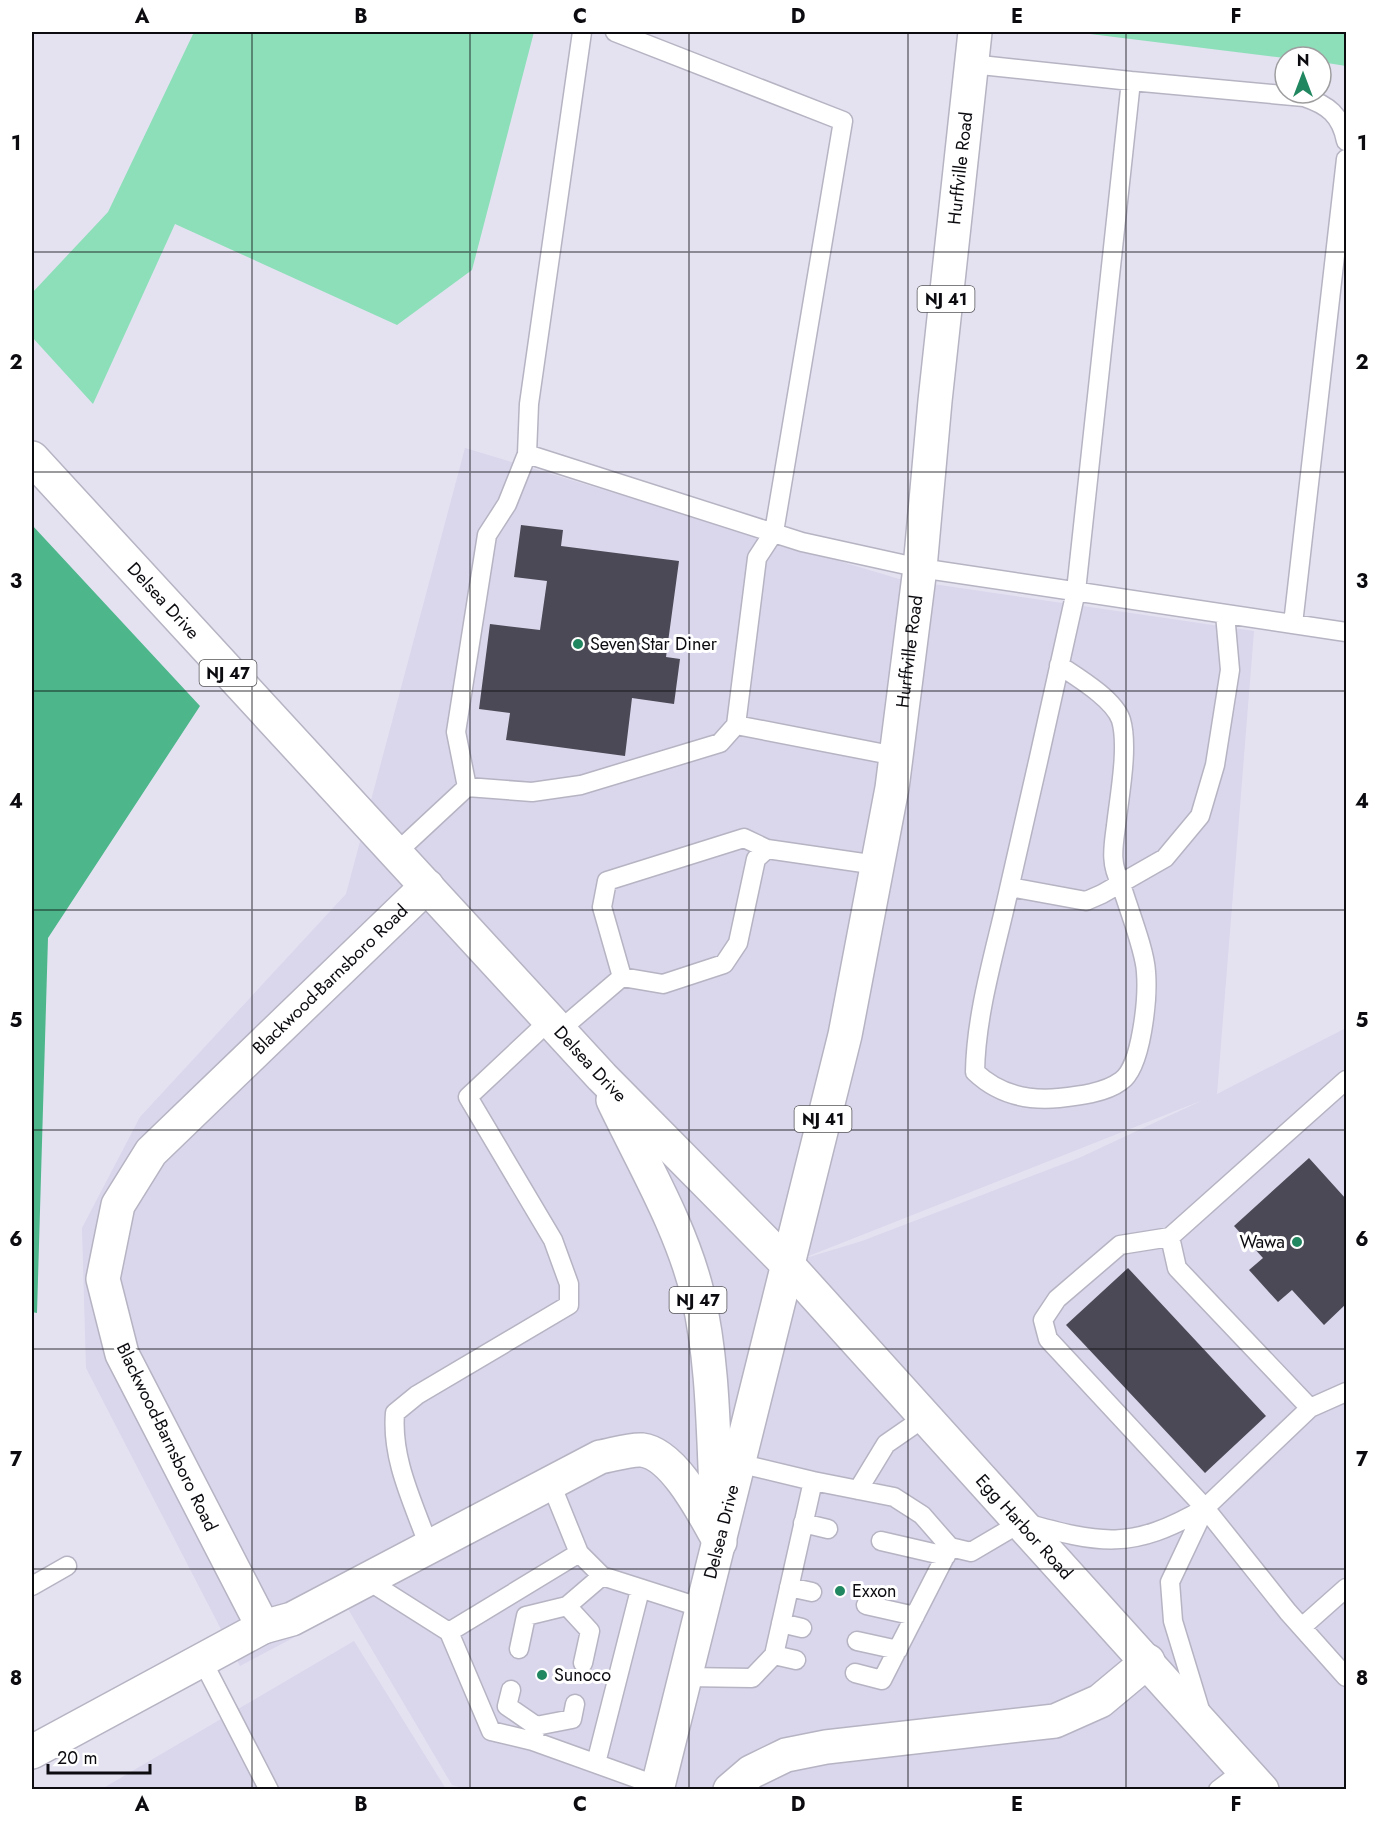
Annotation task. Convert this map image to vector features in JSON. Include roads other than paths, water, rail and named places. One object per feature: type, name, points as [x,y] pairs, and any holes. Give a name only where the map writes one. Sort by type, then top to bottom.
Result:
[{"type":"main road","name":"Hurffville Road","points":[[787,1264],[845,1035],[896,756],[920,568],[934,401],[975,32]]},
{"type":"main road","name":"Delsea Drive","points":[[32,458],[602,1077],[787,1264],[720,1542],[657,1788]]},
{"type":"main road","name":"Blackwood-Barnsboro Road","points":[[263,1627],[122,1354],[103,1279],[118,1205],[151,1152],[427,886]]},
{"type":"main road","name":"NJ 47","points":[[602,1077],[672,1222],[697,1293],[706,1335],[720,1542]]},
{"type":"main road","name":"Egg Harbor Road","points":[[787,1264],[1148,1661],[1253,1780]]},
{"type":"main road","points":[[32,1752],[263,1627],[292,1619],[600,1457],[643,1450],[665,1462],[685,1482],[720,1542]]},
{"type":"main road","points":[[729,1790],[751,1772],[786,1755],[826,1747],[1055,1721],[1100,1701],[1148,1661]]},
{"type":"lane","points":[[467,787],[456,732],[487,535],[507,504],[526,454],[529,404],[582,32]]},
{"type":"lane","points":[[396,853],[467,787],[532,792],[581,785],[720,743],[736,725],[757,558],[774,532],[843,121],[615,32]]},
{"type":"lane","points":[[971,64],[1304,97],[1322,103],[1337,114],[1347,141]]},
{"type":"lane","points":[[1059,665],[1097,690],[1120,719],[1123,774],[1112,853],[1114,872],[1121,884],[1146,972],[1142,1033],[1132,1069],[1120,1082],[1081,1095],[1046,1099],[1004,1093],[989,1086],[975,1072],[975,1039],[1010,887],[1059,665],[1076,591],[1131,81]]},
{"type":"lane","points":[[1293,624],[1347,159]]},
{"type":"lane","points":[[526,454],[802,542],[920,568],[1347,632]]},
{"type":"lane","points":[[1010,887],[1086,901],[1121,884],[1165,858],[1200,816],[1215,765],[1230,670],[1225,614]]},
{"type":"lane","points":[[736,725],[896,756]]},
{"type":"lane","points":[[622,977],[602,907],[607,881],[744,838],[767,849],[877,865]]},
{"type":"lane","points":[[429,1547],[396,1455],[394,1433],[396,1413],[417,1395],[569,1305],[569,1284],[553,1240],[468,1097],[555,1025],[622,977],[663,984],[724,964],[738,943],[756,859],[767,849]]},
{"type":"lane","points":[[1347,1080],[1170,1237],[1120,1245],[1057,1299],[1043,1320],[1048,1339],[1204,1508],[1288,1612],[1347,1677]]},
{"type":"lane","points":[[1170,1237],[1177,1268],[1310,1408]]},
{"type":"lane","points":[[881,1541],[971,1552],[1022,1522],[1085,1539],[1129,1539],[1175,1526],[1204,1508],[1310,1408],[1347,1392]]},
{"type":"lane","points":[[858,1490],[886,1444],[925,1418]]},
{"type":"lane","points":[[738,1463],[894,1497],[922,1515],[948,1551]]},
{"type":"lane","points":[[685,1677],[752,1678],[774,1654],[813,1481]]},
{"type":"lane","points":[[551,1484],[579,1552],[602,1576],[702,1608]]},
{"type":"lane","points":[[1204,1508],[1170,1582],[1173,1621],[1204,1724]]},
{"type":"lane","points":[[803,1523],[828,1529]]},
{"type":"lane","points":[[855,1673],[882,1680],[948,1551]]},
{"type":"lane","points":[[449,1632],[579,1552]]},
{"type":"lane","points":[[32,1586],[68,1566]]},
{"type":"lane","points":[[519,1649],[526,1616],[567,1605],[602,1576]]},
{"type":"lane","points":[[367,1580],[449,1632],[491,1731],[534,1733],[572,1719],[575,1704]]},
{"type":"lane","points":[[789,1587],[812,1592]]},
{"type":"lane","points":[[1302,1627],[1347,1588]]},
{"type":"lane","points":[[596,1763],[640,1590]]},
{"type":"lane","points":[[567,1605],[590,1631],[583,1663]]},
{"type":"lane","points":[[866,1605],[915,1616]]},
{"type":"lane","points":[[781,1623],[802,1628]]},
{"type":"lane","points":[[857,1641],[898,1650]]},
{"type":"lane","points":[[774,1654],[796,1660]]},
{"type":"lane","points":[[202,1660],[269,1790]]},
{"type":"lane","points":[[511,1690],[507,1706],[534,1733],[596,1763],[657,1788]]},
{"type":"lane","points":[[1218,1790],[1253,1780]]},
{"type":"place","name":"Seven Star Diner","points":[[578,644]]},
{"type":"place","name":"Wawa","points":[[1297,1242]]},
{"type":"place","name":"Exxon","points":[[840,1591]]},
{"type":"place","name":"Sunoco","points":[[542,1675]]}]
